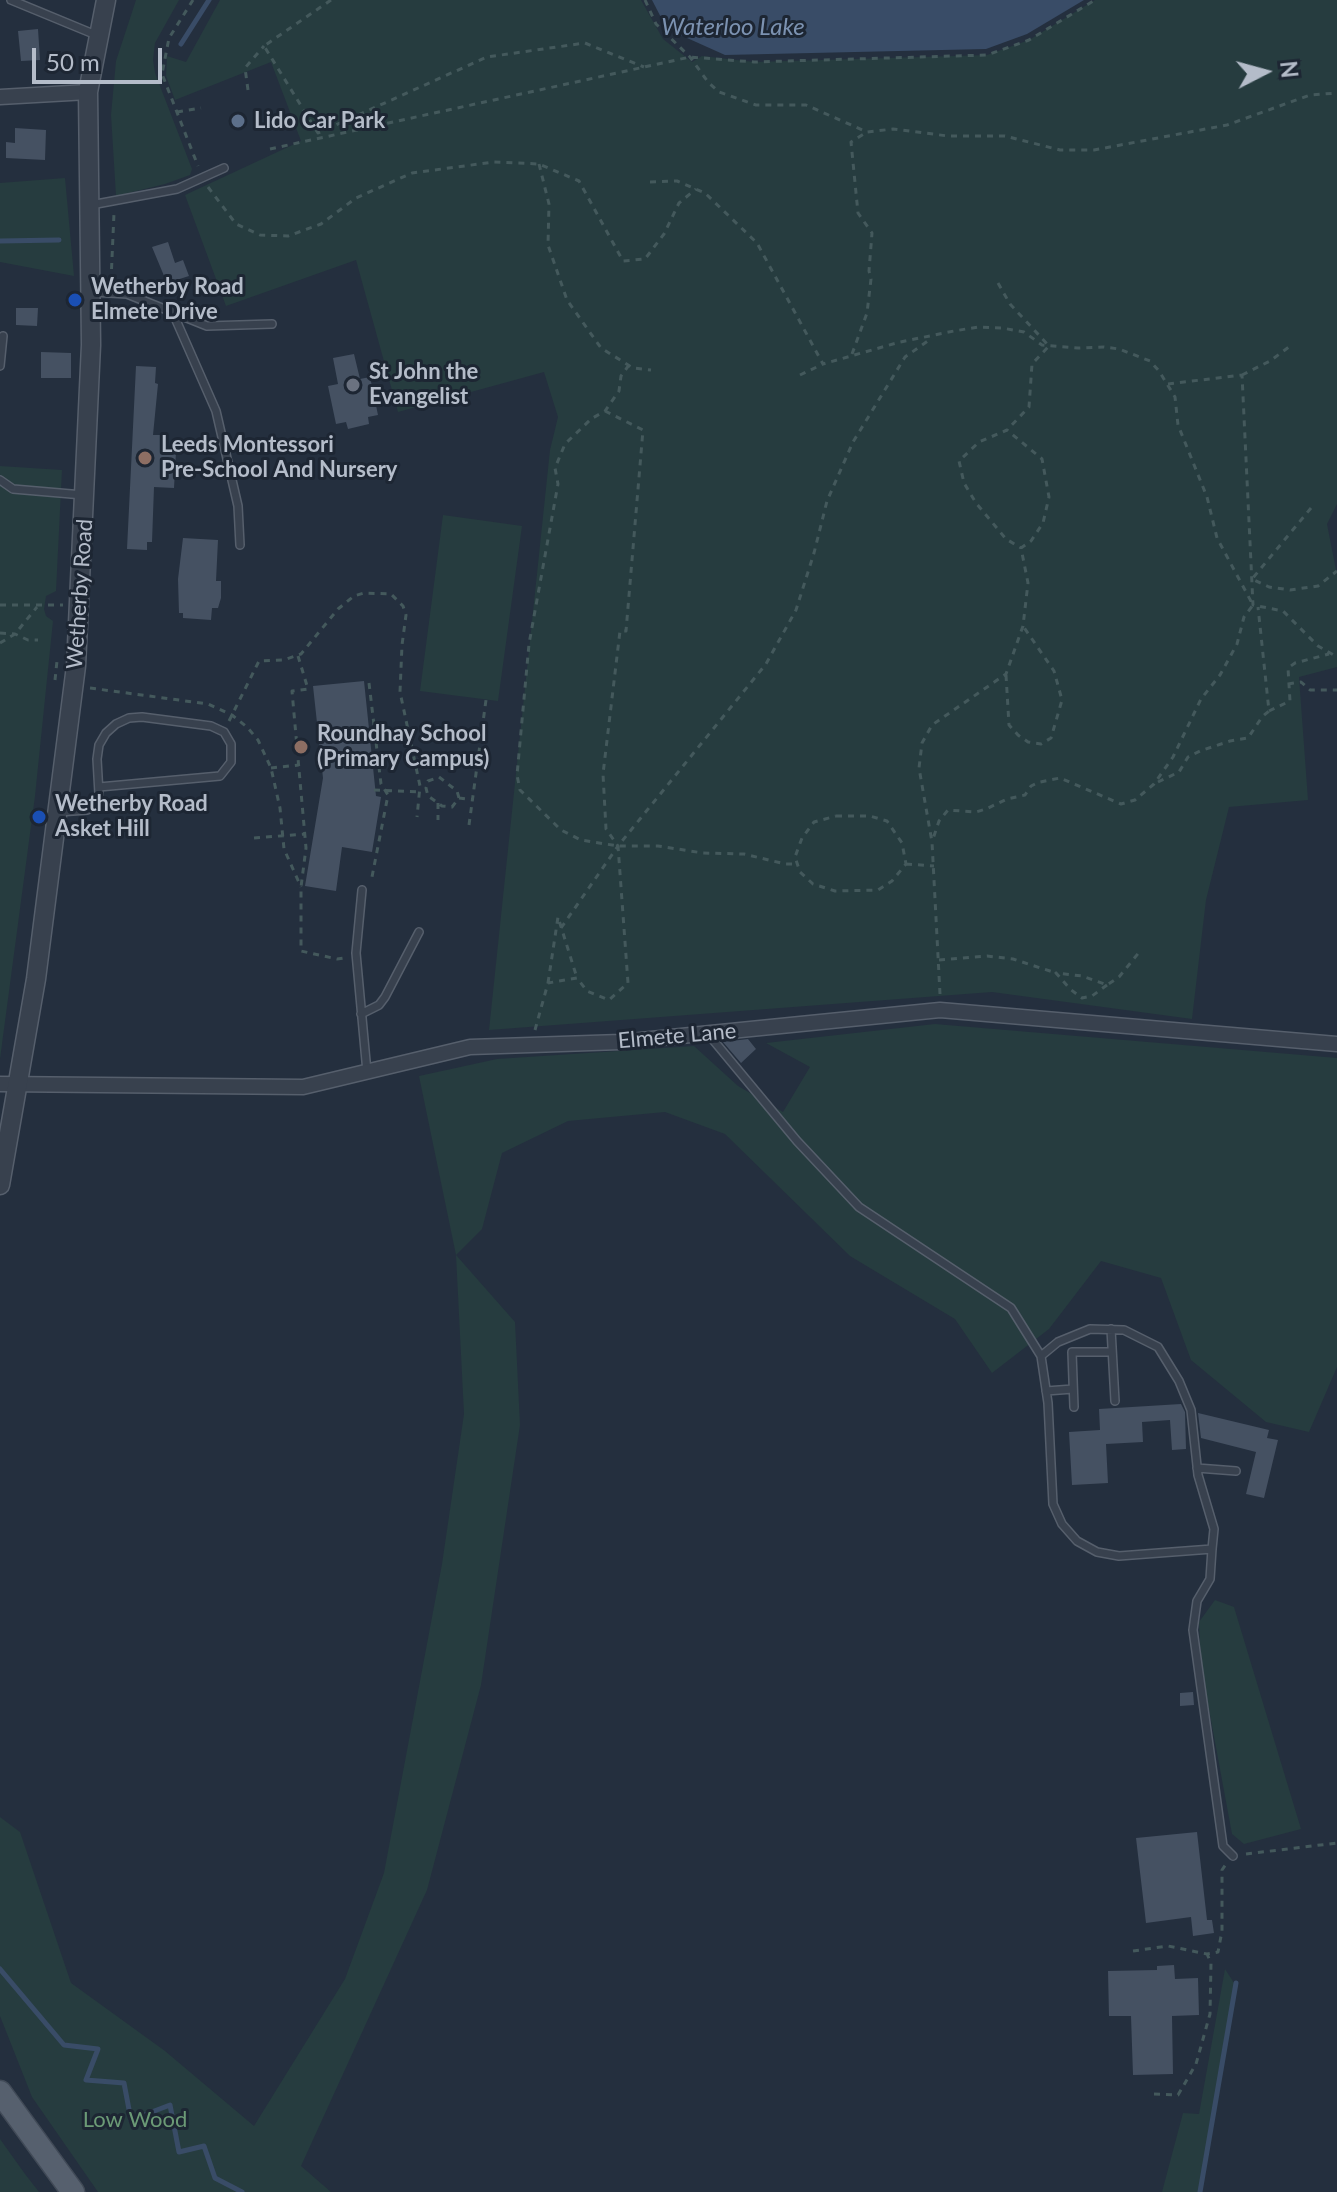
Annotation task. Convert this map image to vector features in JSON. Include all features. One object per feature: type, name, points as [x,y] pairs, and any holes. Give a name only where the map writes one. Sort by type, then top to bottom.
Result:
[{"type":"main road","points":[[0,2084],[6,2100],[73,2192]]},
{"type":"street","name":"Wetherby Road","points":[[0,1185],[9,1084],[57,812],[76,666],[91,345],[88,92],[106,0]]},
{"type":"street","points":[[0,97],[88,92]]},
{"type":"street","name":"Elmete Lane","points":[[9,1084],[303,1087],[470,1047],[621,1042],[940,1010],[1337,1044]]},
{"type":"lane","points":[[11,0],[98,36]]},
{"type":"lane","points":[[91,205],[177,189],[224,168]]},
{"type":"lane","points":[[90,291],[127,294],[207,326],[272,324]]},
{"type":"lane","points":[[172,311],[216,411],[238,506],[240,545]]},
{"type":"lane","points":[[0,366],[3,336]]},
{"type":"lane","points":[[0,480],[13,489],[86,495]]},
{"type":"lane","points":[[57,812],[92,808],[98,800],[99,745],[106,733],[129,718],[211,726],[224,732],[231,744],[229,768],[220,776],[99,787]]},
{"type":"lane","points":[[362,890],[356,957],[367,1072]]},
{"type":"lane","points":[[361,1014],[379,1005],[385,997],[419,932]]},
{"type":"lane","points":[[707,1033],[797,1141],[859,1207],[1011,1308],[1041,1356],[1053,1504],[1062,1524],[1077,1541],[1097,1552],[1119,1556],[1212,1549]]},
{"type":"lane","points":[[1041,1356],[1058,1342],[1090,1329],[1124,1330],[1158,1347],[1179,1381],[1191,1410],[1197,1468],[1214,1529],[1210,1579],[1197,1601],[1193,1630],[1223,1846],[1233,1856]]},
{"type":"lane","points":[[1111,1329],[1115,1401]]},
{"type":"lane","points":[[1074,1407],[1072,1352],[1112,1352]]},
{"type":"lane","points":[[1046,1391],[1073,1389]]},
{"type":"lane","points":[[1197,1468],[1236,1471]]},
{"type":"path","points":[[193,0],[169,38],[162,74],[202,177],[236,224],[260,235],[288,236],[321,224],[356,198],[412,173],[494,162],[539,164],[579,181],[623,261],[645,259],[664,234],[679,203],[696,189]]},
{"type":"path","points":[[248,90],[245,68],[264,46],[331,0]]},
{"type":"path","points":[[645,0],[656,24],[690,57],[719,92],[756,105],[806,105],[867,132]]},
{"type":"path","points":[[270,149],[690,57],[754,62],[987,55],[1029,40],[1095,0]]},
{"type":"path","points":[[264,46],[318,133],[487,57],[585,43],[644,67]]},
{"type":"path","points":[[851,356],[867,313],[872,233],[858,213],[851,142],[867,132],[893,129],[948,136],[1005,136],[1060,150],[1094,150],[1227,125],[1310,95],[1337,93]]},
{"type":"path","points":[[177,112],[201,108]]},
{"type":"path","points":[[539,164],[549,204],[548,245],[567,300],[601,348],[629,365],[651,370]]},
{"type":"path","points":[[650,182],[677,181],[705,193],[757,243],[823,364]]},
{"type":"path","points":[[998,283],[1010,304],[1049,346]]},
{"type":"path","points":[[800,375],[823,364],[900,342],[978,327],[1024,332],[1042,345],[1119,349],[1150,361],[1175,397],[1178,425],[1207,497],[1217,538],[1255,606]]},
{"type":"path","points":[[561,928],[618,846],[766,664],[796,610],[827,501],[853,442],[905,357],[934,337]]},
{"type":"path","points":[[1168,384],[1242,375],[1270,361],[1293,344]]},
{"type":"path","points":[[1023,626],[1054,671],[1062,700],[1051,738],[1041,744],[1028,742],[1009,725],[1006,674],[1023,626],[1028,583],[1021,548],[1006,539],[976,503],[964,483],[959,461],[979,442],[1007,430],[1029,407],[1032,364],[1049,346]]},
{"type":"path","points":[[629,365],[621,376],[619,391],[605,411],[591,419],[565,444],[555,468],[558,484],[529,644],[517,775],[520,790],[561,830],[581,840],[618,846],[658,846],[703,853],[744,854],[797,864]]},
{"type":"path","points":[[1242,375],[1252,579],[1269,711]]},
{"type":"path","points":[[531,1045],[548,983],[558,917],[577,978],[587,991],[609,1000],[628,983],[618,846],[606,829],[603,774],[620,631],[626,631],[643,430],[605,411]]},
{"type":"path","points":[[1007,430],[1042,459],[1049,497],[1043,523],[1031,541],[1021,548]]},
{"type":"path","points":[[1252,579],[1311,508]]},
{"type":"path","points":[[1252,579],[1269,587],[1290,590],[1318,586],[1337,571]]},
{"type":"path","points":[[224,732],[259,661],[284,660],[298,655],[308,648],[346,601],[354,596],[382,592],[398,599],[406,615],[400,692],[420,786],[417,817]]},
{"type":"path","points":[[0,605],[63,605]]},
{"type":"path","points":[[1255,606],[1283,611],[1318,646],[1337,657]]},
{"type":"path","points":[[1154,784],[1184,738],[1201,699],[1220,675],[1237,644],[1244,617],[1255,606]]},
{"type":"path","points":[[0,643],[15,634],[37,607]]},
{"type":"path","points":[[0,633],[38,640]]},
{"type":"path","points":[[932,842],[939,821],[948,810],[976,812],[986,809],[1025,795],[1031,786],[1040,782],[1060,778],[1121,804],[1135,800],[1154,784],[1179,772],[1188,757],[1230,741],[1248,738],[1269,711],[1290,701],[1288,668],[1295,663],[1330,654]]},
{"type":"path","points":[[298,655],[308,689],[292,691],[306,848],[301,887],[301,951],[337,959],[356,957]]},
{"type":"path","points":[[940,1010],[932,842],[919,768],[922,743],[932,725],[1006,674]]},
{"type":"path","points":[[1288,684],[1301,682],[1310,690],[1337,690]]},
{"type":"path","points":[[362,890],[373,881],[388,795],[381,784],[369,683]]},
{"type":"path","points":[[469,825],[486,700]]},
{"type":"path","points":[[271,768],[299,765]]},
{"type":"path","points":[[442,778],[457,791],[459,798],[455,805],[448,808],[428,796],[426,786],[431,779],[442,778]]},
{"type":"path","points":[[420,786],[426,786]]},
{"type":"path","points":[[374,790],[419,792]]},
{"type":"path","points":[[459,798],[473,800]]},
{"type":"path","points":[[438,803],[438,820]]},
{"type":"path","points":[[836,816],[870,816],[887,821],[902,843],[906,864],[892,881],[878,890],[835,891],[813,884],[800,872],[795,857],[802,838],[814,822],[836,816]]},
{"type":"path","points":[[254,838],[305,834]]},
{"type":"path","points":[[906,864],[934,866]]},
{"type":"path","points":[[1056,973],[1082,998],[1092,996],[1119,977],[1141,950]]},
{"type":"path","points":[[939,960],[1000,958],[1056,973],[1082,976],[1107,985]]},
{"type":"path","points":[[548,983],[577,978]]},
{"type":"path","points":[[1133,1951],[1168,1946],[1207,1954],[1218,1952],[1222,1931],[1222,1870],[1233,1856],[1337,1843]]},
{"type":"path","points":[[1154,2094],[1178,2095],[1196,2064],[1210,2014],[1211,1963],[1207,1954]]},
{"type":"green space","points":[[136,0],[179,0],[155,43],[153,60],[155,73],[192,169],[190,175],[165,184],[116,196],[111,115],[116,61]]},
{"type":"green space","points":[[220,0],[641,0],[663,39],[692,62],[702,56],[754,62],[987,55],[1029,40],[1095,0],[1337,0],[1337,504],[1327,524],[1337,575],[1337,667],[1299,677],[1308,800],[1229,807],[1206,900],[1192,1019],[992,992],[489,1030],[550,450],[558,417],[544,372],[398,412],[356,260],[226,306],[185,195],[301,141],[271,62],[175,100],[166,76],[167,56],[186,62]]},
{"type":"green space","points":[[65,178],[74,276],[0,262],[0,183]]},
{"type":"green space","points":[[0,466],[62,470],[56,591],[46,596],[44,609],[46,616],[53,621],[35,796],[0,1059]]},
{"type":"green space","points":[[443,515],[522,526],[498,701],[420,691]]},
{"type":"green space","points":[[935,1024],[1337,1058],[1337,1367],[1309,1432],[1266,1422],[1191,1360],[1161,1278],[1101,1261],[1049,1329],[992,1373],[955,1319],[850,1256],[725,1134],[665,1112],[568,1121],[502,1153],[482,1229],[456,1255],[419,1076],[497,1059],[694,1046],[738,1086],[783,1112],[810,1067],[766,1043]]},
{"type":"green space","name":"Low Wood","points":[[456,1255],[515,1322],[520,1425],[481,1685],[427,1890],[301,2166],[331,2192],[98,2192],[32,2097],[0,2016],[0,1817],[20,1832],[71,1983],[165,2051],[254,2126],[345,1979],[384,1873],[442,1564],[464,1414]]},
{"type":"green space","points":[[1215,1600],[1234,1607],[1301,1829],[1244,1844],[1232,1834],[1201,1666],[1199,1622]]},
{"type":"green space","points":[[1225,1969],[1236,1986],[1199,2192],[1162,2192],[1183,2113],[1199,2114]]},
{"type":"green space","points":[[0,2139],[25,2174],[39,2192],[0,2192]]},
{"type":"water","name":"Waterloo Lake","points":[[652,0],[1084,0],[1027,34],[986,49],[725,55],[667,29]]},
{"type":"building","points":[[38,29],[40,60],[21,61],[18,31]]},
{"type":"building","points":[[15,128],[46,130],[45,160],[6,158],[6,142],[15,143]]},
{"type":"building","points":[[168,242],[175,263],[183,260],[189,276],[167,283],[152,247]]},
{"type":"building","points":[[16,308],[38,308],[37,326],[16,325]]},
{"type":"building","points":[[41,352],[71,353],[71,378],[41,378]]},
{"type":"building","name":"St John the Evangelist","points":[[354,354],[360,379],[370,377],[378,415],[368,417],[369,424],[348,429],[346,422],[336,424],[328,386],[338,384],[333,358]]},
{"type":"building","points":[[136,366],[156,367],[155,383],[158,384],[153,435],[167,440],[166,452],[176,452],[174,488],[154,487],[152,542],[147,542],[147,550],[127,549]]},
{"type":"building","points":[[183,538],[218,540],[216,581],[221,581],[221,598],[218,608],[212,608],[211,620],[183,618],[183,613],[179,613],[178,579]]},
{"type":"building","points":[[364,681],[376,796],[381,797],[372,852],[342,847],[336,891],[305,886],[323,778],[313,686]]},
{"type":"building","points":[[748,1039],[756,1049],[741,1063],[723,1042]]},
{"type":"building","points":[[1181,1404],[1185,1412],[1186,1449],[1172,1450],[1170,1420],[1142,1422],[1143,1442],[1106,1444],[1108,1483],[1072,1485],[1069,1432],[1100,1430],[1099,1409]]},
{"type":"building","points":[[1198,1413],[1269,1430],[1267,1438],[1278,1440],[1264,1498],[1246,1494],[1256,1452],[1201,1438]]},
{"type":"building","points":[[1193,1692],[1194,1705],[1180,1706],[1180,1693]]},
{"type":"building","points":[[1197,1832],[1207,1920],[1212,1920],[1214,1933],[1193,1936],[1191,1917],[1146,1923],[1136,1838]]},
{"type":"building","points":[[1174,1965],[1175,1979],[1198,1978],[1199,2015],[1172,2016],[1173,2074],[1133,2075],[1131,2016],[1109,2016],[1108,1971],[1157,1970],[1157,1966]]},
{"type":"waterway","points":[[181,44],[209,0]]},
{"type":"waterway","points":[[0,241],[59,240]]},
{"type":"waterway","points":[[0,1969],[64,2045],[98,2049],[86,2080],[124,2083],[131,2120],[170,2105],[179,2152],[204,2146],[215,2178],[242,2192]]},
{"type":"waterway","points":[[1200,2192],[1236,1983]]},
{"type":"place","name":"Lido Car Park","points":[[238,121]]},
{"type":"place","name":"Wetherby Road Elmete Drive","points":[[75,300]]},
{"type":"place","name":"St John the Evangelist","points":[[353,385]]},
{"type":"place","name":"Leeds Montessori Pre-School And Nursery","points":[[145,458]]},
{"type":"place","name":"Roundhay School (Primary Campus)","points":[[301,747]]},
{"type":"place","name":"Wetherby Road Asket Hill","points":[[39,817]]}]
